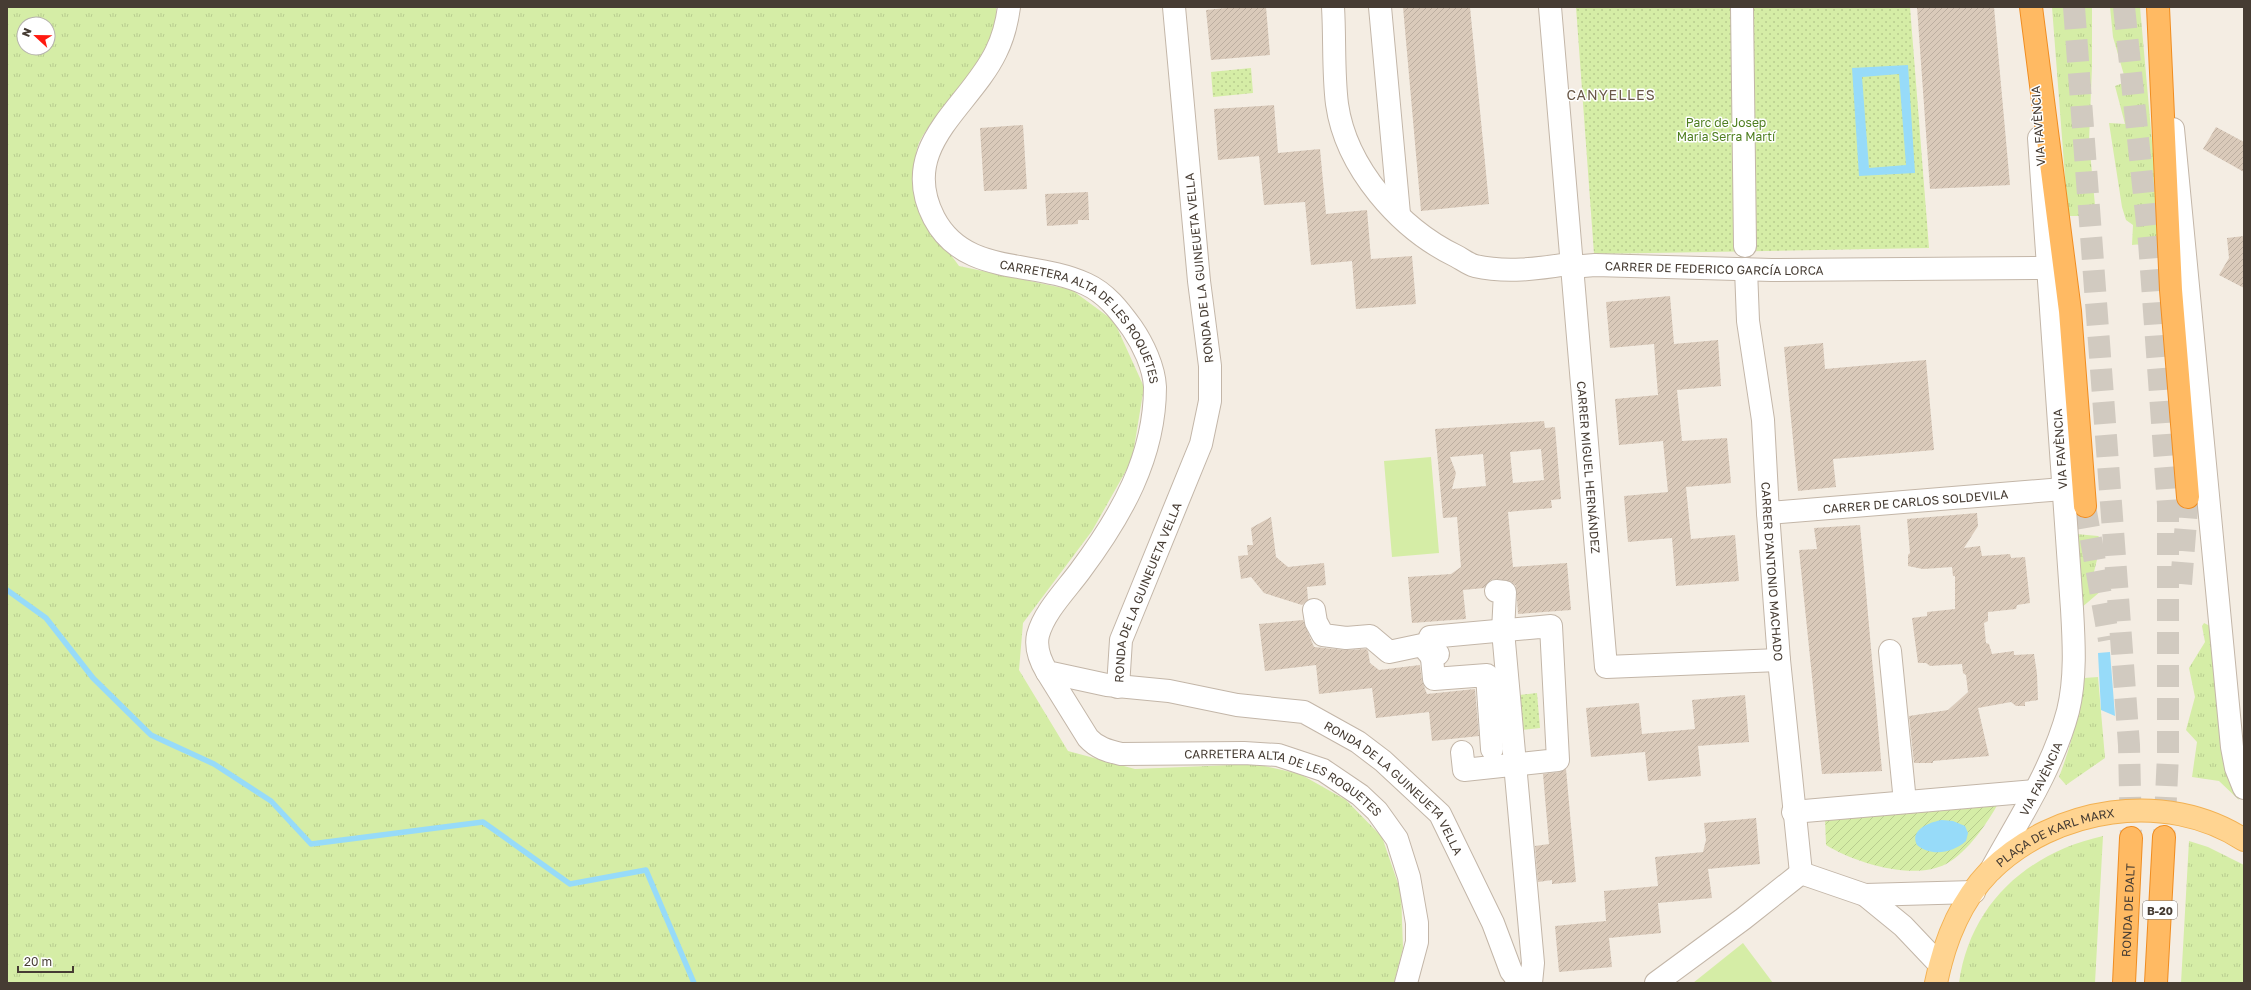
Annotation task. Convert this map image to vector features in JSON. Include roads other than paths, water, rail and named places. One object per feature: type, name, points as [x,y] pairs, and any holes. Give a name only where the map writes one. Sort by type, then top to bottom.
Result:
[{"type":"highway","points":[[2031,7],[2069,303],[2085,506]]},
{"type":"highway","points":[[2158,7],[2171,290],[2188,496]]},
{"type":"highway","name":"B-20","points":[[2156,983],[2164,837]]},
{"type":"highway","name":"RONDA DE DALT","points":[[2124,983],[2131,838]]},
{"type":"main road","name":"PLAÇA DE KARL MARX","points":[[1938,974],[1952,930],[1974,892],[1989,872],[2028,842],[2050,830],[2094,816],[2136,810],[2158,811],[2200,819],[2239,834]]},
{"type":"street","name":"CARRETERA ALTA DE LES ROQUETES","points":[[1010,7],[1008,20],[996,52],[940,128],[928,149],[924,173],[925,188],[934,218],[949,239],[971,256],[982,260],[1036,269],[1073,279],[1086,284],[1108,298],[1138,336],[1145,352],[1155,384],[1151,433],[1148,449],[1134,485],[1104,535],[1043,624],[1037,644],[1042,663],[1088,738],[1095,745],[1107,751],[1121,754],[1252,753],[1278,755],[1323,770],[1360,795],[1377,810],[1393,833],[1409,877],[1417,923],[1417,942],[1406,983]]},
{"type":"street","name":"RONDA DE LA GUINEUETA VELLA","points":[[1174,7],[1199,281],[1210,366],[1210,401],[1200,444],[1120,640],[1118,687],[1169,691],[1237,705],[1304,712],[1358,742],[1383,761],[1440,814],[1493,923],[1512,971],[1520,983]]},
{"type":"street","name":"CARRER DE FEDERICO GARCÍA LORCA","points":[[1333,7],[1338,104],[1346,135],[1357,159],[1374,187],[1399,214],[1436,247],[1474,265],[1520,270],[1568,264],[1571,267],[1595,265],[1746,269],[2048,268]]},
{"type":"street","points":[[1380,7],[1399,214]]},
{"type":"street","name":"CARRER MIGUEL HERNÁNDEZ","points":[[1550,7],[1606,667],[1779,660]]},
{"type":"street","points":[[1742,7],[1745,246]]},
{"type":"street","name":"VIA FAVÈNCIA","points":[[1989,872],[2035,791],[2058,742],[2068,710],[2073,678],[2074,644],[2031,7]]},
{"type":"street","points":[[2158,7],[2174,142],[2232,747],[2236,768],[2244,788]]},
{"type":"street","name":"CARRER D'ANTONIO MACHADO","points":[[1746,269],[1748,320],[1763,420],[1768,514],[1779,660],[1793,812],[1801,873]]},
{"type":"street","name":"CARRER DE CARLOS SOLDEVILA","points":[[1768,514],[2063,489]]},
{"type":"street","points":[[1496,591],[1505,592],[1503,630],[1533,963],[1531,983]]},
{"type":"street","points":[[1314,610],[1316,622],[1323,635],[1346,638],[1370,636],[1389,652],[1422,645],[1441,648],[1503,630],[1551,626],[1558,760],[1516,768],[1464,770],[1462,752]]},
{"type":"street","points":[[1471,620],[1445,629],[1434,679],[1486,675],[1492,749]]},
{"type":"street","points":[[1890,651],[1905,802]]},
{"type":"street","points":[[1047,672],[1118,687]]},
{"type":"street","points":[[1793,812],[2035,791]]},
{"type":"street","points":[[1656,983],[1743,919],[1801,873],[1865,895],[1903,926],[1938,974]]},
{"type":"street","points":[[1865,895],[1974,892]]},
{"type":"water","points":[[1908,65],[1915,173],[1859,176],[1852,68]],"holes":[[[1899,74],[1906,165],[1869,168],[1862,77]]]},
{"type":"water","points":[[2110,652],[2115,716],[2101,710],[2098,653]]},
{"type":"water","points":[[1942,820],[1953,821],[1965,826],[1968,833],[1966,841],[1955,848],[1942,852],[1929,851],[1917,845],[1915,840],[1918,831],[1927,825]]},
{"type":"waterway","points":[[7,590],[46,618],[93,678],[151,735],[214,764],[271,801],[311,844],[483,822],[570,884],[646,870],[694,983]]},
{"type":"tunnel","points":[[2074,7],[2129,745],[2131,838]]},
{"type":"tunnel","points":[[2124,7],[2149,242],[2168,505],[2168,755],[2164,837]]},
{"type":"tunnel","points":[[2181,584],[2188,497]]},
{"type":"tunnel","points":[[2085,506],[2109,640]]},
{"type":"district","name":"CANYELLES","points":[[1611,94]]},
{"type":"park label","name":"Parc de Josep Maria Serra Martí","points":[[1726,129]]}]
